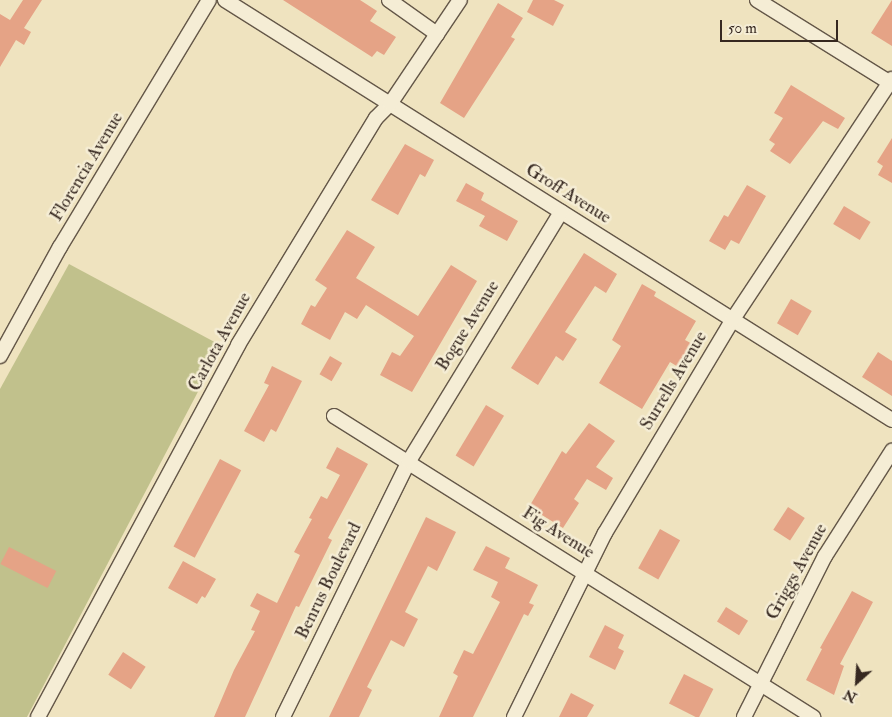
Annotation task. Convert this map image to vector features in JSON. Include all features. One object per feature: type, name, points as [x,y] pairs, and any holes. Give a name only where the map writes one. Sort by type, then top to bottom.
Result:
[{"type":"street","name":"Florencia Avenue","points":[[0,356],[60,247],[209,0]]},
{"type":"street","name":"Groff Avenue","points":[[225,0],[892,420]]},
{"type":"street","points":[[389,0],[438,34]]},
{"type":"street","name":"Carlota Avenue","points":[[38,717],[238,345],[376,118],[390,104],[460,0]]},
{"type":"street","points":[[757,0],[891,82]]},
{"type":"street","name":"Surrells Avenue","points":[[514,717],[605,533],[733,319],[891,82]]},
{"type":"street","name":"Bogue Avenue","points":[[409,461],[561,212]]},
{"type":"street","name":"Fig Avenue","points":[[334,416],[586,572],[813,717]]},
{"type":"street","name":"Griggs Avenue","points":[[744,717],[825,556],[892,451]]},
{"type":"street","name":"Benrus Boulevard","points":[[283,717],[409,461]]},
{"type":"green space","points":[[69,264],[222,346],[27,717],[0,717],[0,389]]},
{"type":"building","points":[[23,0],[42,0],[24,28],[31,32],[24,45],[16,40],[0,67],[0,14],[10,20]]},
{"type":"building","points":[[283,0],[360,0],[377,11],[370,21],[396,37],[384,55],[377,51],[372,57]]},
{"type":"building","points":[[533,0],[554,0],[564,5],[553,26],[527,12]]},
{"type":"building","points":[[892,0],[892,46],[871,33]]},
{"type":"building","points":[[498,3],[523,18],[511,37],[515,39],[464,118],[440,103]]},
{"type":"building","points":[[791,85],[845,118],[838,129],[823,121],[790,164],[770,151],[775,144],[769,140],[783,118],[774,113]]},
{"type":"building","points":[[892,138],[892,183],[878,175],[883,166],[877,162]]},
{"type":"building","points":[[405,144],[434,160],[425,177],[420,174],[398,215],[371,200]]},
{"type":"building","points":[[466,183],[484,193],[481,200],[518,221],[507,241],[479,226],[485,216],[456,201]]},
{"type":"building","points":[[747,185],[766,196],[739,244],[731,240],[725,250],[709,241],[724,215],[728,217]]},
{"type":"building","points":[[844,206],[871,222],[860,240],[833,224]]},
{"type":"building","points":[[347,230],[375,247],[356,278],[418,316],[451,265],[477,281],[412,392],[380,375],[392,352],[400,356],[414,336],[366,305],[357,319],[345,312],[330,340],[301,324],[311,305],[315,307],[327,288],[315,280]]},
{"type":"building","points":[[584,253],[617,274],[606,293],[595,286],[565,332],[577,339],[563,361],[556,356],[538,385],[511,368]]},
{"type":"building","points":[[642,284],[656,292],[654,296],[696,321],[685,340],[698,347],[685,371],[670,362],[642,409],[599,383],[621,346],[612,340]]},
{"type":"building","points":[[791,299],[812,311],[798,335],[777,323]]},
{"type":"building","points":[[878,352],[892,361],[892,396],[862,377]]},
{"type":"building","points":[[330,356],[342,363],[332,381],[320,374]]},
{"type":"building","points":[[272,366],[302,381],[276,432],[271,429],[264,442],[244,431],[269,385],[264,383]]},
{"type":"building","points":[[486,405],[504,416],[474,466],[456,456]]},
{"type":"building","points":[[589,423],[615,441],[596,467],[613,478],[606,490],[587,479],[574,499],[579,503],[563,528],[529,507],[562,451],[566,454]]},
{"type":"building","points":[[337,447],[368,464],[328,538],[332,540],[299,607],[296,606],[245,717],[214,717],[234,670],[255,631],[251,630],[260,611],[250,606],[257,593],[277,603],[300,555],[294,552],[312,519],[309,518],[321,496],[327,499],[340,475],[326,468]]},
{"type":"building","points":[[220,459],[241,470],[195,558],[174,546]]},
{"type":"building","points":[[788,507],[805,518],[790,541],[773,530]]},
{"type":"building","points":[[426,517],[456,532],[437,571],[428,566],[405,612],[418,619],[404,647],[391,640],[367,687],[372,690],[359,717],[329,717]]},
{"type":"building","points":[[660,529],[680,540],[658,580],[638,568]]},
{"type":"building","points":[[486,546],[510,558],[505,568],[538,585],[529,603],[534,605],[528,616],[524,614],[473,717],[439,717],[458,676],[453,673],[464,650],[473,654],[500,602],[491,597],[498,582],[473,570]]},
{"type":"building","points":[[9,547],[56,571],[48,588],[0,564]]},
{"type":"building","points":[[183,561],[216,579],[205,598],[202,596],[197,604],[168,588]]},
{"type":"building","points":[[852,591],[873,602],[840,664],[844,666],[834,695],[806,680],[822,649],[820,648]]},
{"type":"building","points":[[726,607],[748,621],[739,635],[717,621]]},
{"type":"building","points":[[605,625],[624,635],[618,648],[624,651],[615,670],[589,657]]},
{"type":"building","points":[[123,652],[146,667],[131,689],[108,675]]},
{"type":"building","points":[[684,674],[713,689],[699,717],[669,703]]},
{"type":"building","points":[[571,693],[594,705],[587,717],[559,717]]}]
